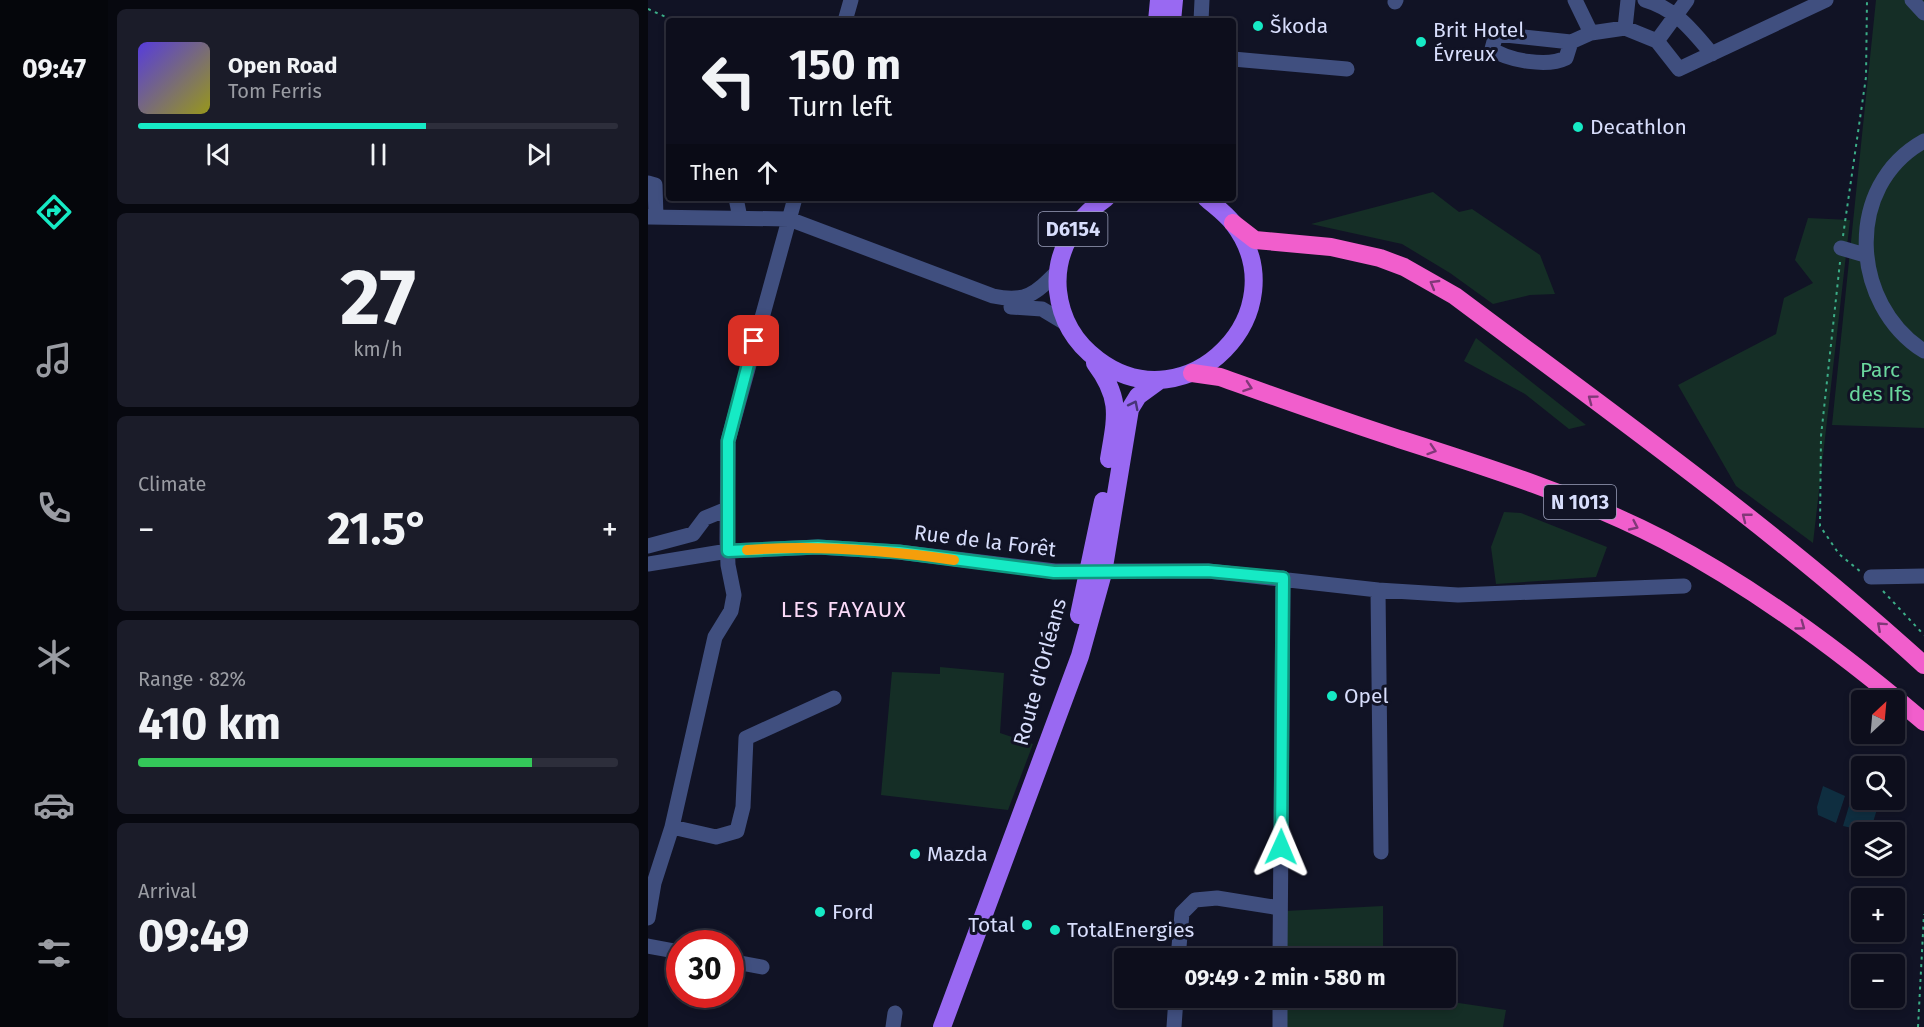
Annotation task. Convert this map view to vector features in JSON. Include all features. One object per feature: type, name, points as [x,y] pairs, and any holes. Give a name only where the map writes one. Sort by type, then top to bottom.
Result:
[{"type":"highway","points":[[1233,223],[1255,240],[1347,250],[1380,258],[1404,267],[1455,296],[1793,553],[1868,614],[1924,665]]},
{"type":"highway","name":"N 1013","points":[[1192,373],[1220,377],[1523,480],[1595,508],[1663,539],[1790,618],[1880,685],[1924,722]]},
{"type":"main road","points":[[1157,18],[1159,0]]},
{"type":"main road","points":[[1172,18],[1174,0]]},
{"type":"main road","name":"D6154","points":[[1058,271],[1064,249],[1074,228],[1083,216],[1102,201]]},
{"type":"main road","points":[[1087,351],[1108,368],[1125,374],[1160,380],[1192,373],[1225,351],[1237,336],[1246,318],[1253,279],[1243,240],[1233,223],[1208,201]]},
{"type":"main road","points":[[1058,271],[1061,307],[1067,324]]},
{"type":"main road","name":"Route d'Orléans","points":[[1067,324],[1111,384],[1115,411],[1099,525],[1096,573]]},
{"type":"main road","name":"Route d'Orléans","points":[[942,1027],[1080,656],[1130,409],[1138,396],[1160,380]]},
{"type":"street","points":[[846,18],[851,0]]},
{"type":"street","points":[[1201,18],[1202,0]]},
{"type":"street","points":[[1578,0],[1591,33]]},
{"type":"street","points":[[1625,28],[1628,0]]},
{"type":"street","points":[[1645,0],[1677,15],[1696,32],[1712,54]]},
{"type":"street","points":[[1657,41],[1687,0]]},
{"type":"street","points":[[1571,42],[1591,33],[1625,28],[1657,41],[1679,69],[1826,0]]},
{"type":"street","points":[[1912,0],[1924,13]]},
{"type":"street","points":[[1236,59],[1347,69]]},
{"type":"street","points":[[1924,141],[1903,157],[1877,192],[1867,223],[1865,255],[1868,273],[1880,306],[1902,334],[1924,351]]},
{"type":"street","points":[[648,183],[655,186],[652,217],[789,219],[962,282],[993,296],[1020,300],[1037,291],[1058,271]]},
{"type":"street","points":[[737,201],[740,218]]},
{"type":"street","points":[[648,918],[654,883],[672,827],[715,637],[731,611],[734,595],[728,551],[728,441],[794,201]]},
{"type":"street","points":[[1841,248],[1865,255]]},
{"type":"street","points":[[962,282],[970,291],[998,306],[1042,309],[1067,324]]},
{"type":"street","points":[[648,546],[693,534],[705,519],[727,509]]},
{"type":"street","name":"Rue de la Forêt","points":[[648,564],[728,551],[818,547],[899,552],[1054,572],[1208,571],[1378,590],[1458,595],[1684,586]]},
{"type":"street","points":[[1871,578],[1924,576]]},
{"type":"street","points":[[1280,948],[1283,578]]},
{"type":"street","points":[[1378,590],[1381,852]]},
{"type":"street","points":[[672,827],[716,837],[737,831],[743,807],[746,738],[834,698]]},
{"type":"street","points":[[1179,948],[1182,913],[1195,900],[1217,898],[1280,908]]},
{"type":"street","points":[[648,946],[666,949]]},
{"type":"street","points":[[744,964],[762,967]]},
{"type":"street","points":[[1174,1027],[1175,1008]]},
{"type":"street","points":[[1280,1008],[1280,1027]]},
{"type":"path","points":[[1867,0],[1866,77],[1841,248],[1821,436],[1820,526],[1839,554],[1862,574],[1871,578],[1924,635]]},
{"type":"path","points":[[648,9],[668,18]]},
{"type":"path","points":[[1918,1027],[1924,914]]},
{"type":"green space","name":"Parc des Ifs","points":[[1876,0],[1924,0],[1924,428],[1832,425]]},
{"type":"green space","points":[[1433,192],[1459,212],[1472,209],[1540,255],[1555,294],[1530,295],[1493,304],[1450,273],[1402,244],[1311,224]]},
{"type":"green space","points":[[1808,218],[1850,220],[1813,543],[1736,486],[1678,385],[1776,334],[1784,298],[1813,283],[1795,260]]},
{"type":"green space","points":[[1476,338],[1586,425],[1569,429],[1525,394],[1464,361]]},
{"type":"green space","points":[[1504,512],[1521,513],[1607,547],[1596,577],[1496,584],[1491,547]]},
{"type":"green space","points":[[940,667],[1004,673],[1000,733],[1033,744],[1008,810],[881,795],[892,672],[940,674]]},
{"type":"green space","points":[[1383,906],[1383,948],[1285,948],[1285,911]]},
{"type":"green space","points":[[1456,1003],[1506,1010],[1503,1027],[1285,1027],[1285,1008],[1456,1008]]},
{"type":"water","points":[[1823,786],[1845,796],[1836,823],[1818,815],[1817,807]]},
{"type":"water","points":[[1851,799],[1851,810],[1877,810],[1873,822],[1851,822],[1851,828],[1843,826]]},
{"type":"slow traffic","points":[[747,550],[818,547],[899,552],[954,560]]},
{"type":"place","name":"Škoda","points":[[1258,26]]},
{"type":"place","name":"Brit Hotel Évreux","points":[[1421,42]]},
{"type":"place","name":"Decathlon","points":[[1578,127]]},
{"type":"place","name":"Opel","points":[[1332,696]]},
{"type":"place","name":"Mazda","points":[[915,854]]},
{"type":"place","name":"Ford","points":[[820,912]]},
{"type":"place","name":"Total","points":[[1027,925]]},
{"type":"place","name":"TotalEnergies","points":[[1055,930]]},
{"type":"district","name":"LES FAYAUX","points":[[844,609]]},
{"type":"route","points":[[754,341],[728,441],[728,551],[818,547],[899,552],[1054,572],[1208,571],[1283,578],[1281,847]]}]
